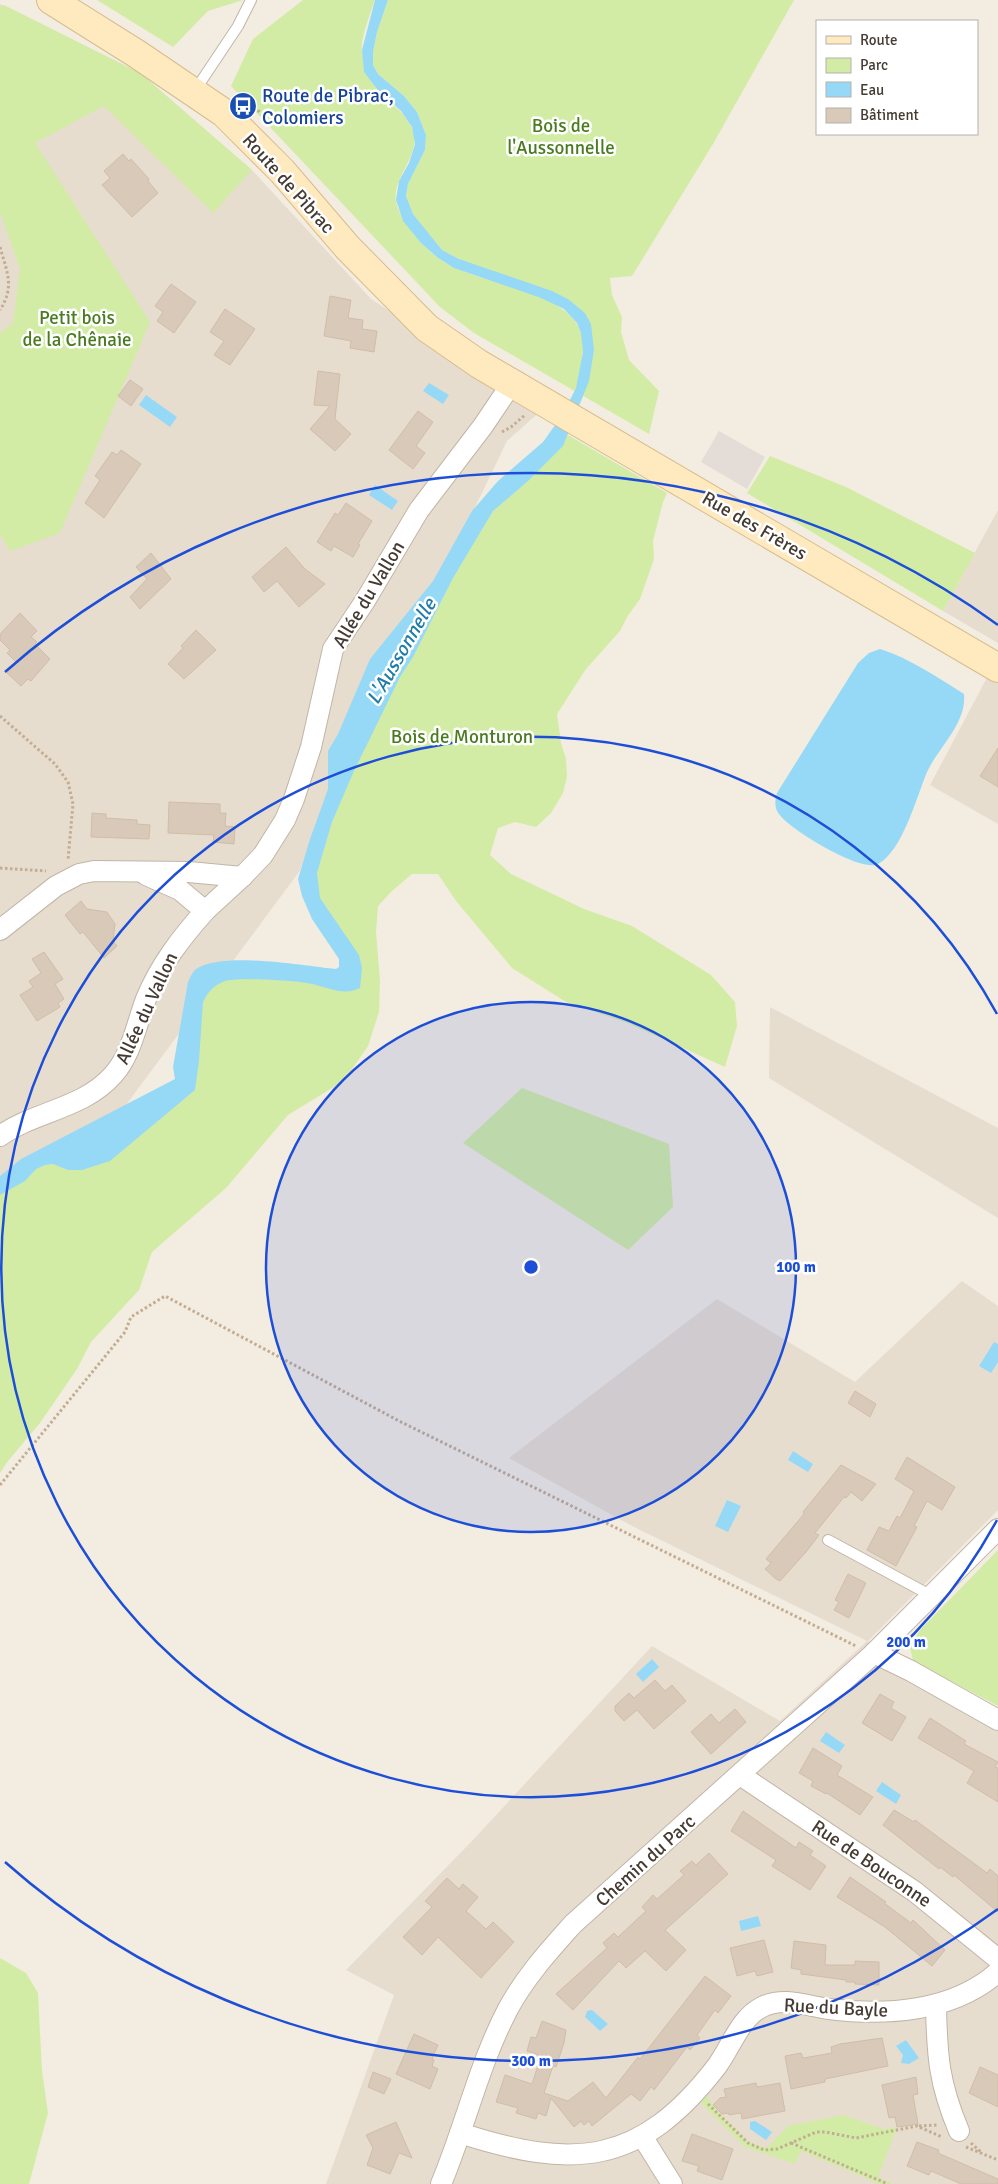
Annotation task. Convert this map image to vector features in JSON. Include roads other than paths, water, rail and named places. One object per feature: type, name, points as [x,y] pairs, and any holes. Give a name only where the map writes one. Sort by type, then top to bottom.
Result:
[{"type":"main road","name":"Route de Pibrac","points":[[51,0],[224,114],[282,171],[348,248],[427,328],[479,364],[512,383]]},
{"type":"main road","name":"Rue des Frères","points":[[512,383],[998,668]]},
{"type":"street","name":"Allée du Vallon","points":[[0,1136],[44,1114],[74,1104],[94,1092],[113,1075],[126,1057],[146,998],[171,952],[205,911],[263,855],[284,820],[294,799],[311,747],[333,649],[365,601],[419,510],[483,426],[512,383]]},
{"type":"street","points":[[0,930],[67,879],[94,871],[189,872],[242,877]]},
{"type":"street","points":[[135,871],[180,890],[205,911]]},
{"type":"street","name":"Chemin du Parc","points":[[441,2184],[498,2029],[508,2008],[535,1968],[573,1924],[872,1655],[998,1529]]},
{"type":"street","points":[[893,1633],[904,1661],[911,1671]]},
{"type":"street","points":[[872,1655],[911,1671],[998,1720]]},
{"type":"street","name":"Rue de Bouconne","points":[[740,1775],[914,1891],[998,1959]]},
{"type":"street","name":"Rue du Bayle","points":[[460,2133],[519,2151],[545,2154],[583,2154],[611,2149],[642,2136],[677,2111],[697,2092],[722,2060],[741,2026],[762,2007],[791,2002],[842,2010],[911,2009],[936,2006],[986,1982],[998,1972]]},
{"type":"street","points":[[936,2006],[937,2052],[941,2079],[956,2138]]},
{"type":"street","points":[[642,2136],[672,2184]]},
{"type":"lane","points":[[193,92],[238,26],[251,0]]},
{"type":"lane","points":[[828,1540],[930,1595]]},
{"type":"water","name":"L'Aussonnelle","points":[[375,0],[388,0],[377,32],[373,52],[373,65],[378,74],[404,96],[417,112],[426,135],[425,150],[408,184],[406,196],[413,214],[442,250],[459,259],[552,291],[568,299],[585,313],[591,324],[594,350],[589,381],[563,446],[528,481],[493,511],[453,578],[413,657],[400,677],[354,771],[332,822],[317,873],[320,898],[359,955],[362,968],[360,988],[340,991],[307,983],[253,979],[225,981],[218,985],[209,992],[203,1002],[195,1090],[110,1161],[82,1170],[68,1170],[53,1164],[45,1165],[36,1169],[25,1181],[0,1195],[0,1176],[21,1159],[175,1079],[173,1067],[188,982],[196,969],[225,961],[244,960],[336,969],[339,967],[339,959],[312,919],[302,896],[298,879],[328,789],[328,751],[338,734],[370,659],[433,581],[472,511],[498,481],[543,442],[563,414],[576,388],[583,352],[581,333],[577,323],[564,309],[541,298],[454,268],[438,258],[421,243],[403,221],[396,200],[399,181],[409,163],[415,144],[412,127],[401,111],[377,89],[364,72],[362,50]]},
{"type":"water","points":[[429,383],[449,395],[443,404],[423,391]]},
{"type":"water","points":[[146,395],[177,417],[170,427],[139,405]]},
{"type":"water","points":[[375,485],[398,501],[392,510],[369,495]]},
{"type":"water","points":[[880,649],[913,663],[964,694],[964,705],[957,725],[927,772],[908,822],[894,848],[887,858],[878,864],[869,865],[842,856],[810,839],[785,821],[776,809],[775,801],[777,793],[858,663],[869,653]]},
{"type":"water","points":[[994,1342],[998,1344],[998,1362],[991,1373],[979,1366]]},
{"type":"water","points":[[793,1451],[813,1464],[808,1472],[788,1460]]},
{"type":"water","points":[[727,1500],[741,1506],[728,1532],[715,1526]]},
{"type":"water","points":[[652,1659],[659,1667],[643,1682],[636,1674]]},
{"type":"water","points":[[826,1732],[845,1745],[839,1753],[820,1741]]},
{"type":"water","points":[[882,1782],[901,1795],[896,1804],[876,1791]]},
{"type":"water","points":[[758,1916],[761,1926],[741,1931],[739,1921]]},
{"type":"water","points":[[592,2010],[608,2024],[600,2031],[585,2017],[587,2011]]},
{"type":"water","points":[[906,2040],[919,2058],[909,2064],[901,2063],[903,2055],[896,2046]]},
{"type":"water","points":[[755,2121],[772,2132],[766,2140],[750,2129],[750,2122]]},
{"type":"place","name":"Route de Pibrac, Colomiers","points":[[243,106]]},
{"type":"park label","name":"Bois de l'Aussonnelle","points":[[561,136]]},
{"type":"park label","name":"Petit bois de la Chênaie","points":[[77,328]]},
{"type":"park label","name":"Bois de Monturon","points":[[462,736]]}]
